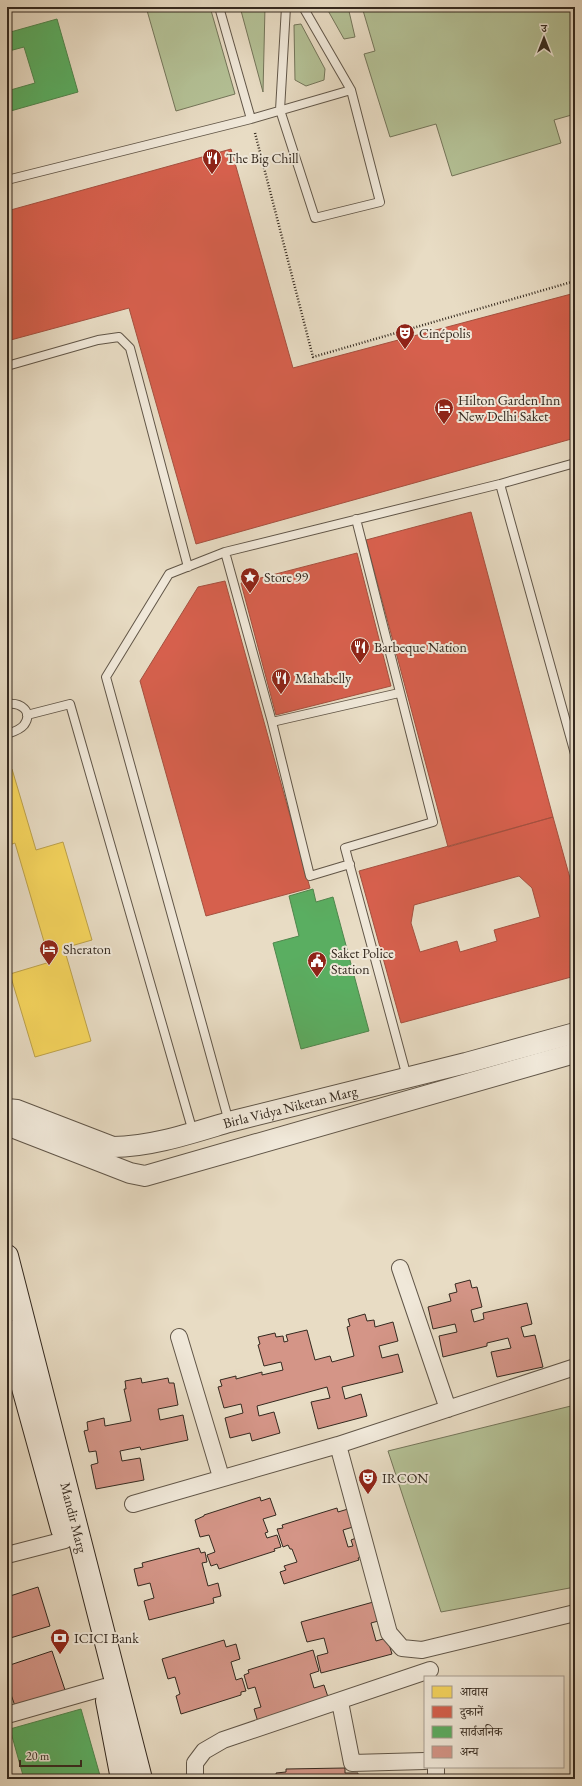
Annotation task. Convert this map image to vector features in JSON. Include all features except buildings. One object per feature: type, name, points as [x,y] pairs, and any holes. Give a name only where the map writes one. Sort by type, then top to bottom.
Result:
[{"type":"main road","name":"Mandir Marg","points":[[7,1256],[141,1779]]},
{"type":"main road","name":"Mandir Marg","points":[[7,1330],[13,1377],[64,1540],[105,1687],[122,1779]]},
{"type":"street","name":"Birla Vidya Niketan Marg","points":[[7,1109],[17,1110],[113,1147],[129,1147],[193,1133],[229,1122],[408,1078],[575,1033]]},
{"type":"street","points":[[7,1123],[9,1126],[130,1173],[145,1176],[575,1053]]},
{"type":"street","points":[[408,1078],[414,1099]]},
{"type":"street","points":[[400,1268],[448,1409]]},
{"type":"street","points":[[179,1338],[221,1477]]},
{"type":"street","points":[[133,1504],[221,1477],[338,1445],[575,1367]]},
{"type":"street","points":[[338,1445],[389,1633],[402,1648],[422,1650],[575,1613]]},
{"type":"street","points":[[7,1555],[64,1540]]},
{"type":"street","points":[[195,1779],[195,1763],[204,1751],[223,1740],[430,1674],[428,1648]]},
{"type":"street","points":[[7,1714],[105,1687]]},
{"type":"street","points":[[340,1702],[352,1763],[424,1762]]},
{"type":"street","points":[[436,1768],[436,1779]]},
{"type":"lane","points":[[220,7],[251,118]]},
{"type":"lane","points":[[286,7],[280,110],[315,218],[380,202],[351,90],[303,7]]},
{"type":"lane","points":[[7,180],[251,118],[351,90]]},
{"type":"lane","points":[[7,366],[98,340],[119,337],[130,348],[188,567]]},
{"type":"lane","points":[[229,1122],[106,676],[169,574],[225,552],[500,484],[575,463]]},
{"type":"lane","points":[[500,484],[575,754]]},
{"type":"lane","points":[[356,519],[433,822],[345,848],[408,1078]]},
{"type":"lane","points":[[225,552],[272,722],[310,876],[350,864]]},
{"type":"lane","points":[[272,722],[399,693]]},
{"type":"lane","points":[[7,704],[19,704],[25,709],[27,715],[25,724],[7,734]]},
{"type":"lane","points":[[27,715],[70,704],[193,1133]]},
{"type":"path","points":[[251,118],[313,357],[575,281]]},
{"type":"green space","points":[[146,7],[210,7],[235,94],[176,111]]},
{"type":"green space","points":[[240,7],[265,7],[263,92]]},
{"type":"green space","points":[[326,7],[348,7],[355,37],[344,39]]},
{"type":"green space","points":[[362,7],[575,7],[575,114],[554,120],[561,143],[452,176],[436,124],[390,137],[364,54],[375,51]]},
{"type":"green space","points":[[301,24],[325,69],[324,80],[306,86],[295,80],[294,25]]},
{"type":"green space","points":[[575,1405],[575,1587],[441,1612],[388,1451]]},
{"type":"place","name":"The Big Chill","points":[[212,175]]},
{"type":"place","name":"Cinépolis","points":[[405,350]]},
{"type":"place","name":"Hilton Garden Inn New Delhi Saket","points":[[444,425]]},
{"type":"place","name":"Store 99","points":[[250,594]]},
{"type":"place","name":"Barbeque Nation","points":[[360,664]]},
{"type":"place","name":"Mahabelly","points":[[281,695]]},
{"type":"place","name":"Sheraton","points":[[49,966]]},
{"type":"place","name":"Saket Police Station","points":[[317,978]]},
{"type":"place","name":"IRCON","points":[[368,1495]]},
{"type":"place","name":"ICICI Bank","points":[[60,1655]]}]
